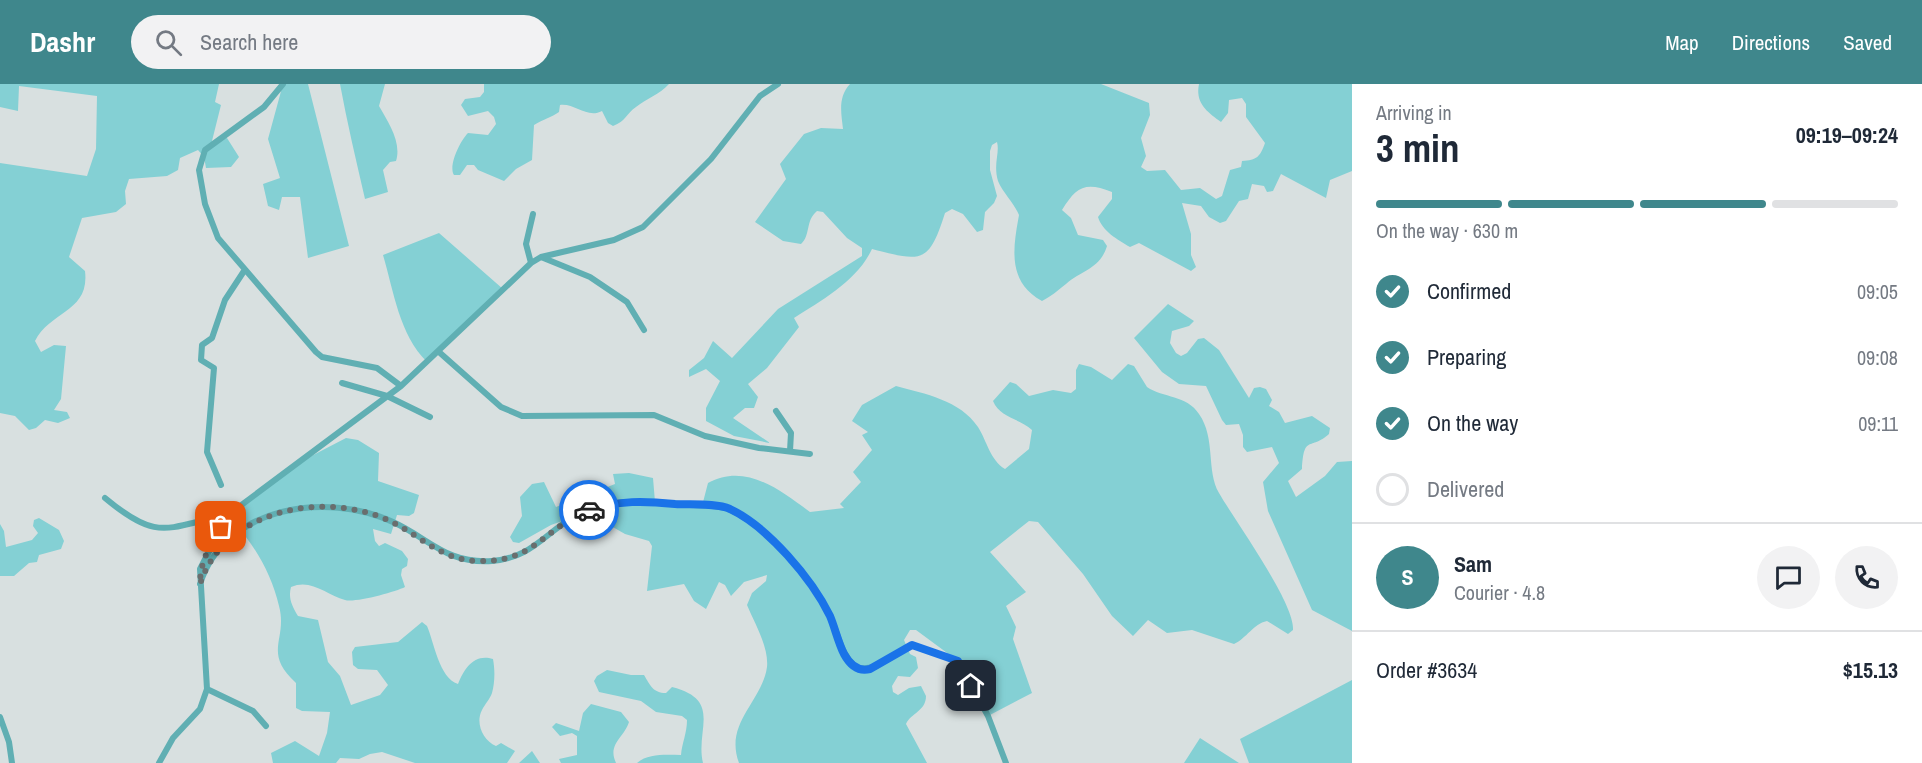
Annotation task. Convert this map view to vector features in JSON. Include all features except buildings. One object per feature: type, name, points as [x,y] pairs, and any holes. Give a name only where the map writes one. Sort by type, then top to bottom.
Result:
[{"type":"street","points":[[283,84],[264,107],[205,150],[201,157],[199,170],[213,230],[244,271],[322,357],[377,368],[401,386]]},
{"type":"street","points":[[105,498],[126,516],[152,528],[169,529],[228,515],[401,386],[531,263],[541,257],[614,240],[643,227],[711,159],[759,96],[777,84]]},
{"type":"street","points":[[531,263],[526,244],[533,214]]},
{"type":"street","points":[[541,257],[590,277],[627,302],[644,330]]},
{"type":"street","points":[[221,485],[207,452],[214,368],[201,360],[202,345],[212,338],[225,300],[244,271]]},
{"type":"street","points":[[440,351],[501,407],[522,417],[654,415],[705,436],[759,448],[810,454]]},
{"type":"street","points":[[342,383],[387,396],[430,417]]},
{"type":"street","points":[[776,411],[791,433],[790,451]]},
{"type":"street","points":[[200,584],[205,570],[228,538],[253,522],[310,506],[366,513],[393,522],[441,552],[474,561],[518,556],[549,537],[569,519],[611,504],[632,500],[729,509],[762,532],[793,562],[830,616],[845,656],[858,669],[875,667],[912,645],[958,661],[988,716],[1006,763]]},
{"type":"street","points":[[159,763],[173,738],[200,709],[207,689],[200,569],[228,515]]},
{"type":"street","points":[[207,689],[253,711],[266,726]]},
{"type":"street","points":[[0,717],[9,742],[12,763]]},
{"type":"shaded area","points":[[0,84],[219,84],[215,102],[221,105],[212,141],[227,138],[239,157],[231,167],[206,168],[204,157],[198,150],[180,158],[178,170],[167,176],[129,179],[125,191],[126,204],[116,212],[82,218],[69,257],[85,271],[85,285],[75,303],[50,323],[35,341],[41,352],[54,345],[66,346],[61,399],[54,410],[67,412],[70,418],[58,423],[45,420],[36,428],[29,430],[15,416],[0,413],[0,163],[87,176],[96,149],[97,96],[19,86],[18,111],[0,107]]},
{"type":"shaded area","points":[[283,84],[308,84],[349,246],[308,258],[300,197],[282,197],[279,210],[268,206],[263,184],[280,178],[268,139]]},
{"type":"shaded area","points":[[340,84],[385,84],[379,106],[390,125],[397,147],[396,161],[390,162],[383,170],[388,192],[365,199]]},
{"type":"shaded area","points":[[484,84],[669,84],[613,126],[608,123],[602,111],[591,113],[560,105],[559,112],[534,125],[532,160],[516,169],[504,181],[478,170],[474,165],[467,165],[460,175],[454,175],[453,171],[456,154],[468,133],[488,135],[496,124],[494,117],[488,111],[468,116],[461,105],[465,99],[480,97],[484,92]]},
{"type":"shaded area","points":[[850,84],[1101,84],[1149,103],[1150,115],[1141,138],[1146,156],[1141,167],[1147,171],[1165,170],[1181,190],[1200,188],[1216,199],[1222,196],[1230,170],[1241,167],[1242,161],[1257,157],[1265,143],[1246,117],[1246,104],[1242,98],[1229,100],[1228,113],[1221,122],[1203,106],[1199,97],[1199,84],[1352,84],[1352,171],[1330,180],[1326,198],[1281,174],[1273,191],[1267,192],[1264,186],[1252,184],[1248,199],[1239,201],[1226,221],[1220,223],[1209,217],[1201,206],[1182,203],[1191,234],[1191,255],[1196,267],[1191,271],[1139,243],[1130,247],[1111,235],[1103,227],[1098,217],[1112,199],[1112,192],[1095,187],[1082,188],[1072,196],[1062,210],[1071,218],[1078,235],[1103,240],[1107,246],[1100,260],[1042,301],[1023,284],[1018,274],[1014,252],[1019,215],[998,181],[997,142],[992,145],[990,151],[990,170],[997,196],[985,212],[983,230],[977,232],[963,214],[952,209],[945,213],[934,242],[921,255],[902,256],[872,249],[848,280],[827,297],[794,318],[799,327],[767,368],[748,384],[758,397],[754,408],[745,408],[733,418],[770,443],[734,436],[706,421],[706,408],[720,381],[706,369],[689,377],[689,370],[704,358],[713,341],[732,358],[778,309],[862,256],[862,248],[847,238],[823,212],[817,211],[813,215],[801,244],[783,241],[755,222],[786,179],[780,164],[804,134],[821,128],[843,129],[842,99]]},
{"type":"shaded area","points":[[439,233],[503,289],[427,362],[410,339],[404,326],[383,255]]},
{"type":"shaded area","points":[[1168,304],[1194,321],[1189,326],[1172,331],[1170,343],[1176,353],[1181,356],[1187,353],[1198,339],[1204,338],[1219,350],[1249,398],[1254,388],[1266,389],[1272,400],[1269,406],[1279,412],[1285,423],[1312,416],[1330,428],[1329,434],[1306,447],[1302,469],[1288,481],[1296,497],[1325,476],[1337,462],[1352,461],[1352,631],[1312,610],[1268,511],[1263,482],[1279,463],[1272,447],[1247,452],[1243,447],[1243,435],[1239,424],[1226,425],[1206,386],[1179,384],[1162,372],[1134,338]]},
{"type":"shaded area","points":[[1079,364],[1091,367],[1112,380],[1128,364],[1134,366],[1147,387],[1188,403],[1199,414],[1207,433],[1215,484],[1285,601],[1293,630],[1288,634],[1267,621],[1258,625],[1234,644],[1192,630],[1167,633],[1148,620],[1133,636],[1112,616],[1083,574],[1038,522],[1029,521],[990,552],[1026,592],[1006,606],[1016,627],[1013,639],[1032,693],[988,716],[958,661],[916,630],[910,630],[904,640],[910,654],[916,657],[918,668],[910,677],[898,676],[892,686],[893,692],[898,695],[909,688],[921,686],[926,696],[924,705],[906,724],[927,763],[739,763],[736,736],[764,680],[767,667],[766,651],[747,605],[752,593],[766,581],[767,575],[744,582],[731,596],[725,585],[719,582],[706,609],[694,601],[684,584],[647,591],[652,546],[649,541],[625,534],[604,522],[605,506],[551,525],[519,543],[513,542],[510,537],[522,516],[520,497],[532,484],[544,482],[556,507],[615,484],[613,474],[629,473],[653,478],[655,502],[702,506],[708,483],[722,477],[736,476],[749,477],[775,488],[810,512],[844,508],[840,504],[861,482],[853,472],[872,450],[862,435],[868,432],[852,421],[862,405],[896,386],[941,399],[962,410],[978,427],[992,455],[1005,469],[1029,449],[1032,430],[1000,411],[993,401],[1010,382],[1016,384],[1029,396],[1053,390],[1071,393],[1076,389],[1076,370]]},
{"type":"shaded area","points":[[346,438],[358,440],[379,453],[378,481],[419,495],[414,513],[409,516],[397,515],[391,534],[373,529],[375,541],[379,546],[385,543],[402,551],[408,559],[407,566],[402,569],[401,575],[405,587],[393,592],[350,601],[338,598],[319,588],[298,585],[291,587],[290,591],[294,609],[298,616],[318,620],[328,662],[340,676],[351,705],[380,695],[388,685],[377,670],[358,669],[353,665],[352,652],[355,647],[398,642],[422,622],[427,626],[446,675],[458,684],[463,673],[475,660],[493,659],[493,689],[479,720],[481,731],[491,744],[496,746],[501,743],[515,751],[507,763],[415,763],[382,752],[359,759],[340,758],[336,763],[273,763],[271,753],[295,741],[319,756],[327,733],[330,712],[302,711],[296,708],[296,683],[280,663],[278,654],[281,618],[276,595],[262,562],[236,525],[243,504],[294,465]]},
{"type":"shaded area","points":[[39,518],[59,530],[64,541],[61,549],[39,555],[37,562],[29,563],[14,576],[0,576],[0,524],[4,531],[6,547],[32,540],[38,533],[33,526],[34,520]]},
{"type":"shaded area","points":[[607,670],[644,675],[652,688],[658,692],[666,693],[672,687],[688,693],[697,700],[704,718],[701,751],[703,763],[637,763],[652,756],[681,755],[687,720],[682,716],[656,712],[641,701],[599,692],[594,681],[597,676]]},
{"type":"shaded area","points":[[1352,680],[1352,763],[1249,763],[1240,739]]},
{"type":"shaded area","points":[[591,704],[621,712],[629,722],[615,746],[616,763],[561,763],[559,759],[577,755],[577,736],[572,733],[560,736],[552,727],[556,723],[579,731],[583,713]]},
{"type":"shaded area","points":[[1200,738],[1239,763],[1184,763]]},
{"type":"shaded area","points":[[532,751],[540,763],[519,763]]},
{"type":"way so far","points":[[221,527],[204,558],[200,569],[200,584],[213,556],[228,538],[253,522],[310,506],[366,513],[393,522],[441,552],[474,561],[494,561],[518,556],[549,537],[569,519],[589,510]]},
{"type":"route","points":[[589,510],[632,500],[729,509],[762,532],[793,562],[830,616],[845,656],[855,668],[870,669],[906,647],[916,645],[958,661],[971,686]]}]
